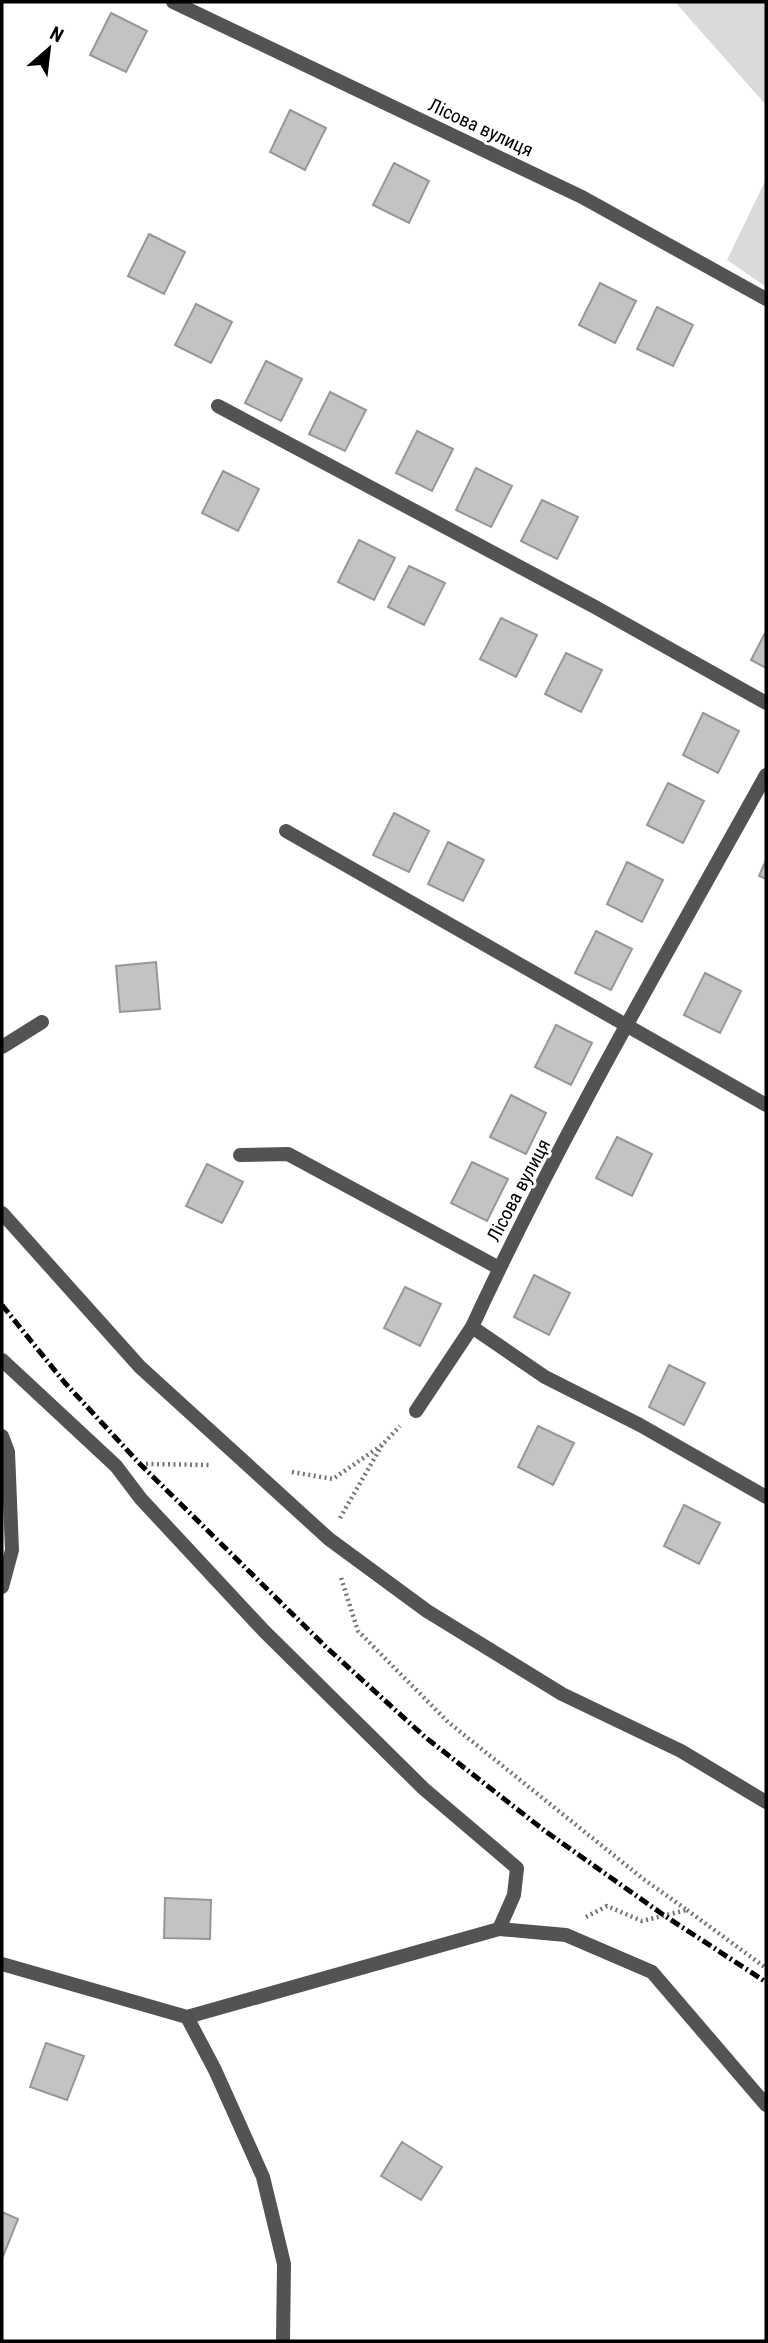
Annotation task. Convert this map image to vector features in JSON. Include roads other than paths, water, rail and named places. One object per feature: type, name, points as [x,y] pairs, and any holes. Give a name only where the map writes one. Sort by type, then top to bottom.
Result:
[{"type":"street","name":"Лісова вулиця","points":[[173,2],[582,197],[766,299]]},
{"type":"street","points":[[218,407],[595,607],[766,704]]},
{"type":"street","name":"Лісова вулиця","points":[[416,1410],[472,1327],[499,1268],[627,1025],[766,775]]},
{"type":"street","points":[[286,831],[766,1105]]},
{"type":"street","points":[[2,1047],[42,1022]]},
{"type":"street","points":[[240,1154],[288,1154],[499,1268]]},
{"type":"street","points":[[2,1213],[140,1367],[330,1539],[427,1611],[562,1694],[681,1751],[766,1802]]},
{"type":"street","points":[[472,1327],[545,1377],[640,1425],[766,1497]]},
{"type":"street","points":[[2,1360],[116,1466],[141,1499],[264,1631],[424,1789],[517,1868],[514,1895],[499,1929]]},
{"type":"street","points":[[2,1436],[8,1452],[12,1550],[2,1587]]},
{"type":"street","points":[[2,1964],[187,2017],[499,1929],[566,1935],[652,1972],[766,2105]]},
{"type":"street","points":[[187,2017],[215,2070],[264,2177],[284,2264],[283,2341]]},
{"type":"railway","points":[[2,1305],[65,1383],[140,1464],[326,1647],[425,1737],[545,1831],[665,1916],[766,1982]]}]
